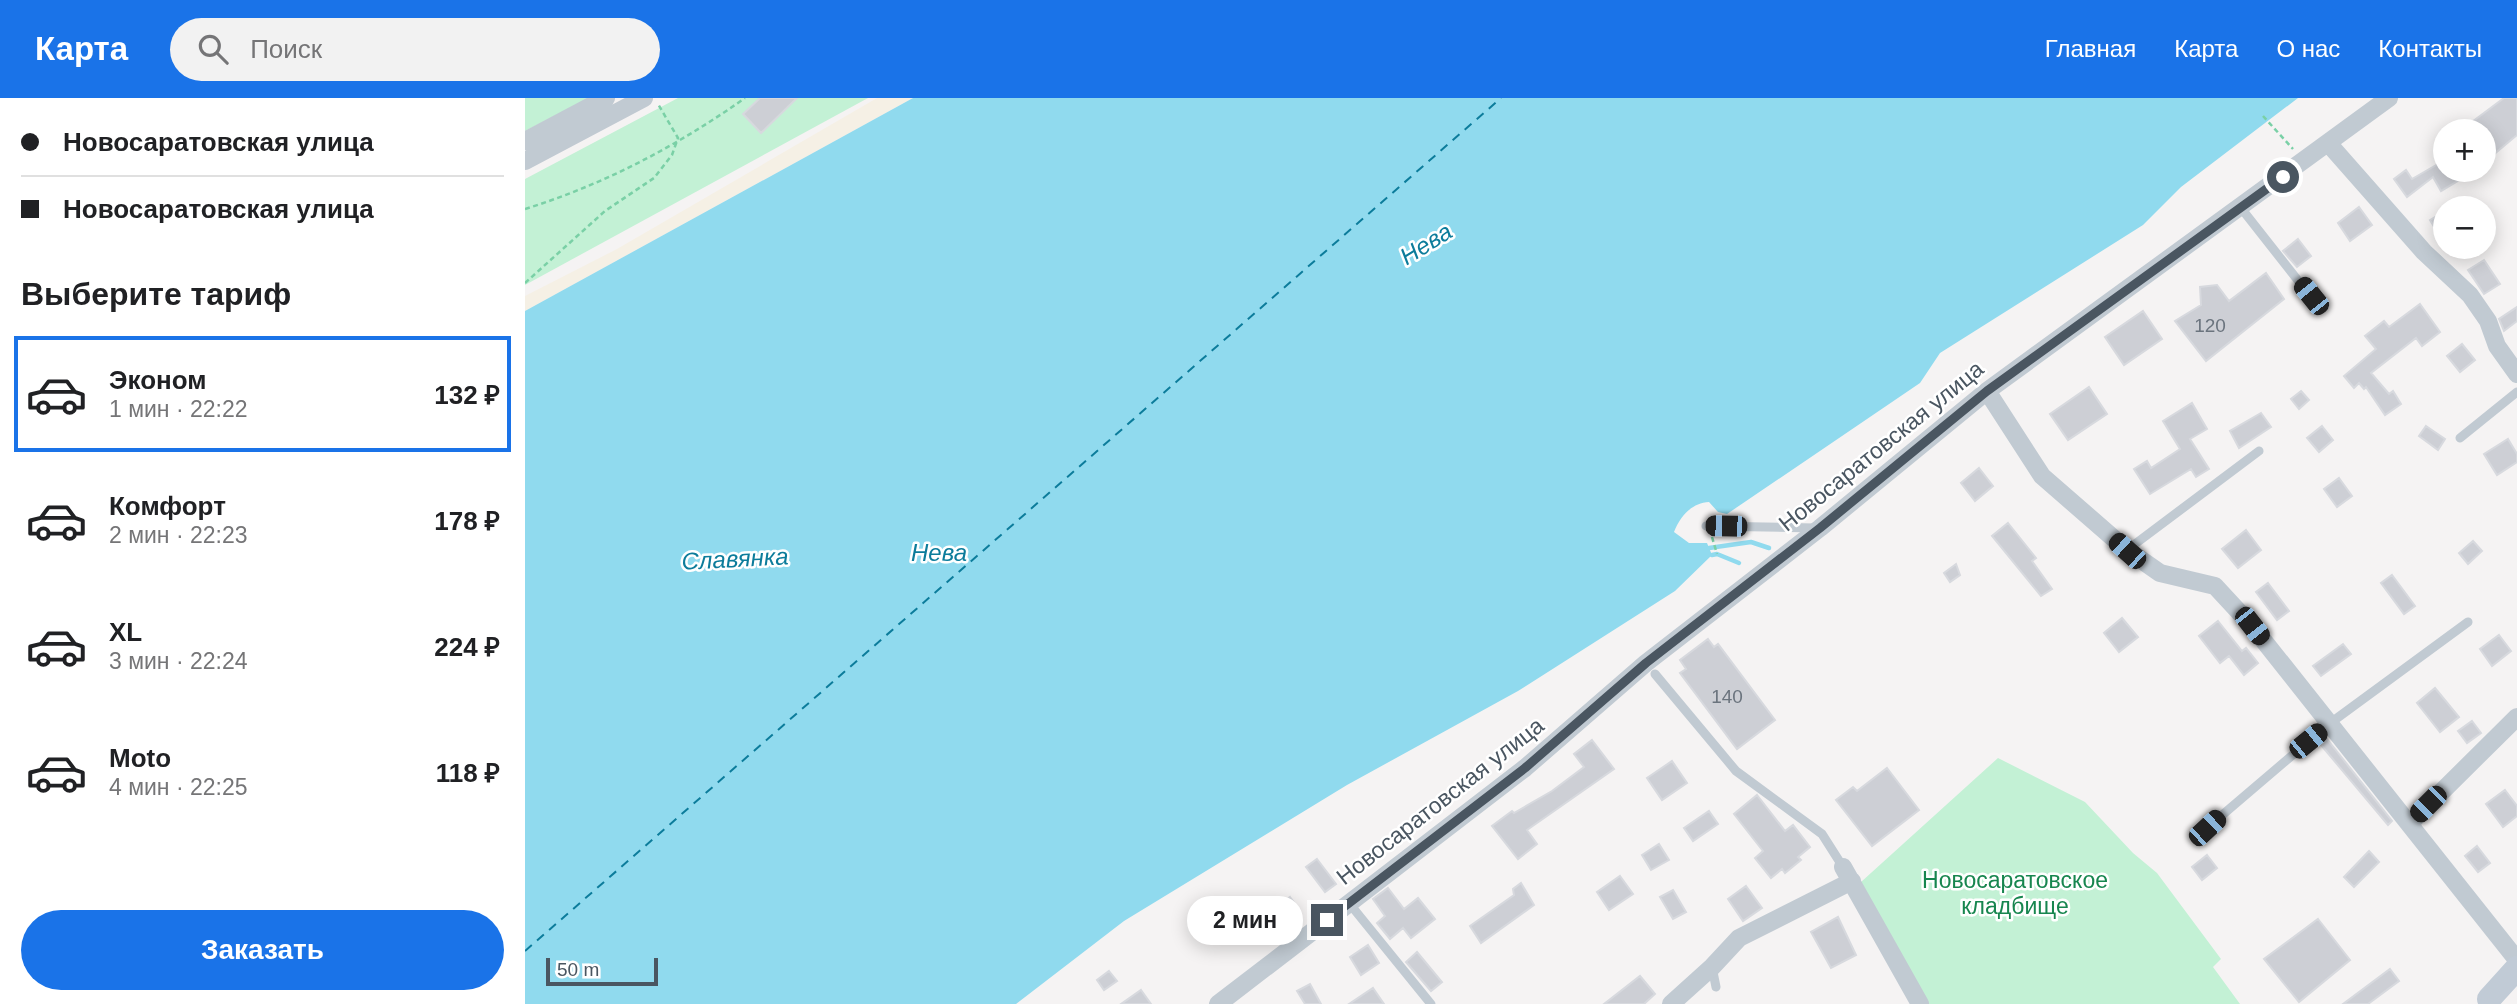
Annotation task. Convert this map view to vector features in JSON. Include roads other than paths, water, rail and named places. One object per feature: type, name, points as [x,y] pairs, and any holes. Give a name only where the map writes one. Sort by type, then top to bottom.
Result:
[{"type":"main road","points":[[2486,1002],[2517,968]]},
{"type":"main road","points":[[2486,1002],[2517,982]]},
{"type":"street","points":[[525,141],[606,98]]},
{"type":"street","name":"Новосаратовская улица","points":[[1218,1004],[1525,768],[1646,663],[1820,528],[1987,391],[2305,162],[2389,98]]},
{"type":"street","points":[[525,161],[651,101]]},
{"type":"street","points":[[2328,143],[2424,252],[2470,295],[2488,321],[2497,346],[2517,374]]},
{"type":"street","points":[[1987,391],[2042,476],[2127,551],[2160,573],[2215,586],[2252,626],[2411,822],[2517,960]]},
{"type":"street","points":[[2411,822],[2517,717]]},
{"type":"street","points":[[1671,1004],[1739,938],[1848,874],[1920,1004]]},
{"type":"lane","points":[[2241,208],[2311,296]]},
{"type":"lane","points":[[2461,438],[2517,392]]},
{"type":"lane","points":[[2127,551],[2259,451]]},
{"type":"lane","points":[[1706,526],[1820,528]]},
{"type":"lane","points":[[2207,828],[2329,724],[2468,622]]},
{"type":"lane","points":[[1655,674],[1737,771],[1822,834],[1848,874]]},
{"type":"lane","points":[[1349,903],[1431,1004]]},
{"type":"lane","points":[[1712,967],[1716,987]]},
{"type":"water","name":"Нева","points":[[913,98],[2298,98],[2181,187],[2143,225],[1940,353],[1920,383],[1727,514],[1718,512],[1709,502],[1692,508],[1679,521],[1674,532],[1689,543],[1707,543],[1712,555],[1675,591],[1518,691],[1347,785],[1124,921],[1016,1004],[525,1004],[525,311]]},
{"type":"waterway","points":[[1709,548],[1751,542],[1769,548]]},
{"type":"waterway","points":[[1712,555],[1717,554],[1739,563]]},
{"type":"water label","name":"Славянка","points":[[735,559]]},
{"type":"park label","name":"Новосаратовское кладбище","points":[[2015,893]]}]
